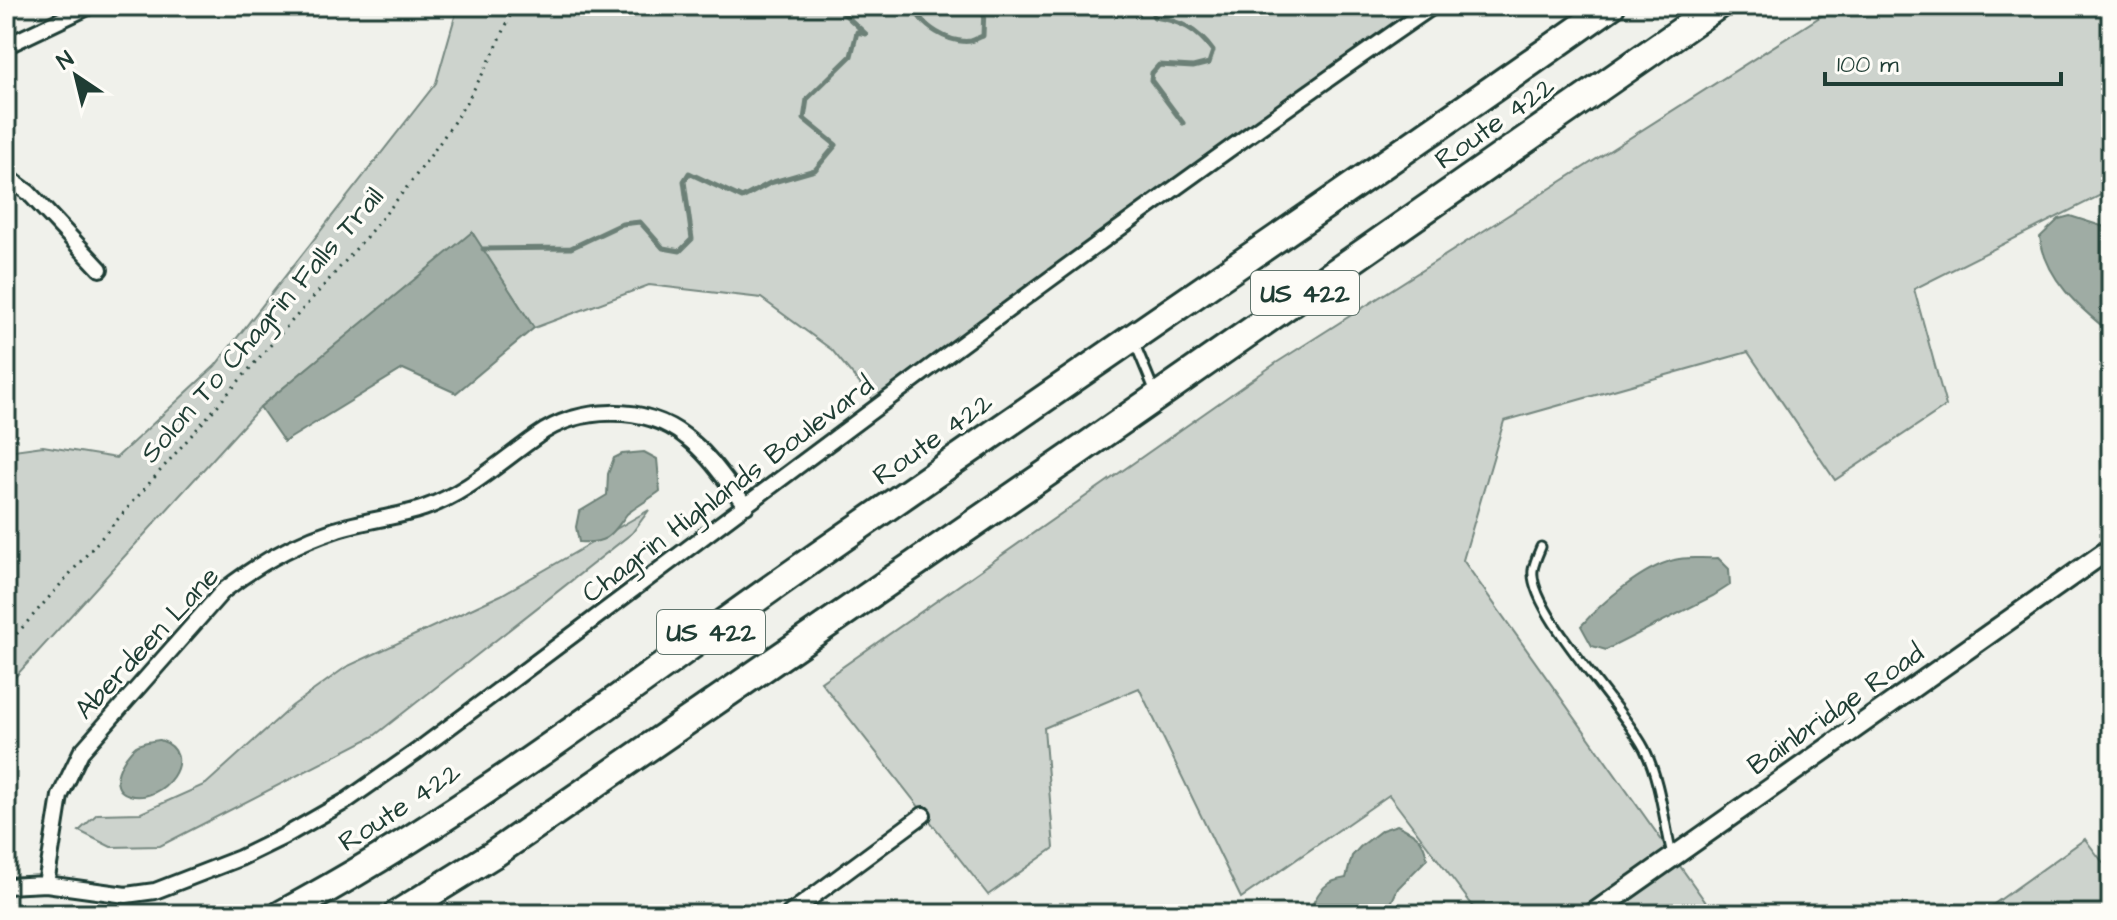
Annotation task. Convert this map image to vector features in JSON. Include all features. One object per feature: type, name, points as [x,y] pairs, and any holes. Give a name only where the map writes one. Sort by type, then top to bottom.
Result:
[{"type":"highway","name":"Route 422","points":[[282,914],[327,890],[443,818],[1611,6]]},
{"type":"highway","name":"Route 422","points":[[397,914],[494,854],[1717,6]]},
{"type":"street","points":[[6,46],[90,6]]},
{"type":"street","name":"Chagrin Highlands Boulevard","points":[[6,886],[46,884],[126,895],[155,891],[283,837],[346,801],[1173,189],[1433,6]]},
{"type":"street","points":[[6,176],[29,193],[100,269]]},
{"type":"street","name":"Aberdeen Lane","points":[[46,884],[60,796],[81,752],[223,591],[284,550],[335,530],[423,508],[461,492],[540,433],[575,417],[614,412],[656,420],[686,436],[746,506]]},
{"type":"street","name":"Bainbridge Road","points":[[1592,914],[2111,548]]},
{"type":"street","points":[[789,914],[923,815]]},
{"type":"lane","points":[[1133,338],[1156,396]]},
{"type":"lane","points":[[1541,547],[1533,571],[1538,593],[1564,640],[1603,688],[1643,746],[1650,763],[1672,857]]},
{"type":"path","name":"Solon To Chagrin Falls Trail","points":[[6,646],[374,229],[452,124],[498,49],[514,6]]},
{"type":"shaded area","points":[[458,6],[1433,6],[879,407],[832,350],[761,298],[649,285],[534,328],[472,233],[260,407],[6,687],[6,451],[43,446],[116,458],[215,366],[436,83]]},
{"type":"shaded area","points":[[1837,6],[2111,6],[2111,190],[1914,289],[1946,406],[1835,480],[1748,352],[1504,421],[1463,560],[1714,914],[1479,914],[1389,795],[1241,898],[1139,688],[1044,728],[1054,848],[988,895],[821,682],[1276,363]]},
{"type":"shaded area","points":[[2070,216],[2111,229],[2111,333],[2065,291],[2043,252],[2040,237],[2059,219]]},
{"type":"shaded area","points":[[472,232],[534,328],[456,393],[403,369],[284,442],[260,407]]},
{"type":"shaded area","points":[[644,452],[657,459],[660,491],[627,514],[609,536],[597,541],[579,542],[576,527],[579,512],[607,495],[608,474],[614,458]]},
{"type":"shaded area","points":[[649,510],[632,533],[374,736],[160,846],[111,847],[79,831],[97,814],[141,813],[206,784],[292,706],[346,667],[501,595]]},
{"type":"shaded area","points":[[1718,558],[1729,569],[1730,585],[1606,650],[1592,646],[1581,626],[1636,578],[1674,560]]},
{"type":"shaded area","points":[[160,740],[172,747],[178,756],[178,766],[173,776],[154,793],[142,796],[122,791],[117,779],[126,757],[139,745]]},
{"type":"shaded area","points":[[1397,825],[1418,838],[1427,859],[1398,888],[1386,914],[1313,914],[1311,907],[1317,895],[1329,884],[1346,878],[1352,856],[1360,847],[1382,830]]},
{"type":"shaded area","points":[[2085,839],[2111,873],[2111,910],[2108,914],[1980,914]]},
{"type":"waterway","points":[[483,249],[571,248],[622,224],[640,222],[663,248],[680,251],[692,239],[684,181],[689,173],[742,198],[770,183],[815,170],[836,145],[804,119],[807,99],[851,56],[857,32],[866,34],[841,11],[844,6]]},
{"type":"waterway","points":[[915,6],[929,27],[945,37],[963,41],[983,36],[984,6]]},
{"type":"waterway","points":[[1072,6],[1086,6]]},
{"type":"waterway","points":[[1150,6],[1154,17],[1188,27],[1213,51],[1209,63],[1193,67],[1159,65],[1152,73],[1151,80],[1183,123]]}]
